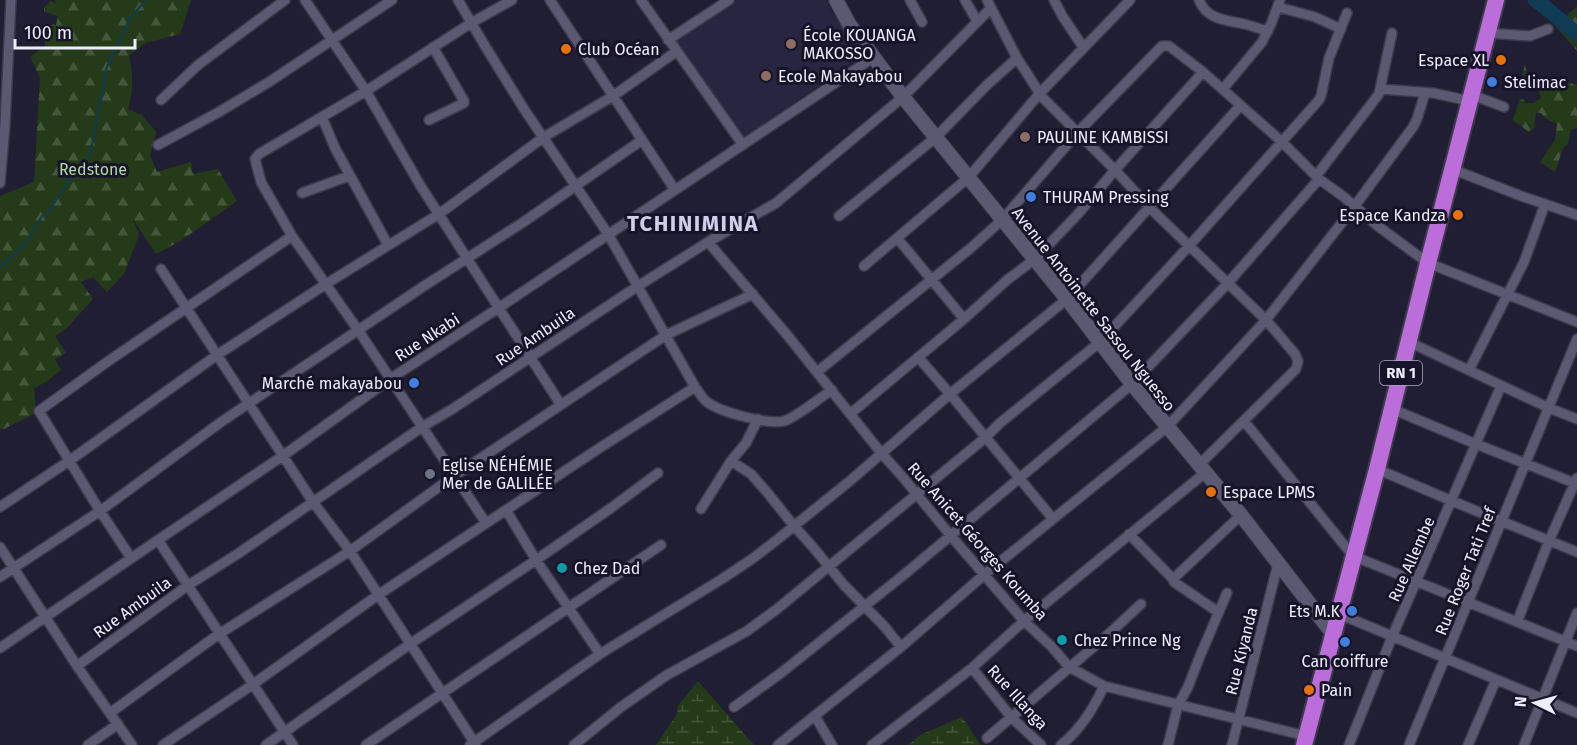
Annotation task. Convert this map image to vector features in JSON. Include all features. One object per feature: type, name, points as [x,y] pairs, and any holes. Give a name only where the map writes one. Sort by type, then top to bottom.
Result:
[{"type":"highway","name":"RN 1","points":[[1305,740],[1496,0]]},
{"type":"street","points":[[0,183],[4,53],[11,0]]},
{"type":"street","points":[[161,100],[198,65],[285,0]]},
{"type":"street","points":[[305,0],[366,91],[407,163],[561,405]]},
{"type":"street","points":[[158,145],[269,82],[392,0]]},
{"type":"street","points":[[458,0],[502,74],[608,234],[695,387],[706,402],[730,413],[781,422],[832,390]]},
{"type":"street","points":[[486,523],[358,330],[292,236],[261,182],[255,159],[259,154],[366,91],[471,23],[512,0]]},
{"type":"street","points":[[549,0],[675,189]]},
{"type":"street","points":[[641,0],[742,145]]},
{"type":"street","points":[[709,0],[715,9]]},
{"type":"street","points":[[668,40],[729,0]]},
{"type":"street","name":"Avenue Antoinette Sassou Nguesso","points":[[836,0],[849,24],[935,138],[1067,298],[1132,384],[1241,515],[1333,634]]},
{"type":"street","points":[[910,0],[922,22]]},
{"type":"street","points":[[965,0],[977,21]]},
{"type":"street","points":[[1054,0],[1083,47]]},
{"type":"street","points":[[1199,0],[1204,10],[1220,19],[1268,31]]},
{"type":"street","points":[[864,266],[969,177],[1040,93],[1126,1]]},
{"type":"street","points":[[1222,89],[1259,48],[1279,3],[1341,29]]},
{"type":"street","points":[[872,745],[972,668],[1024,621],[1129,534],[1202,468],[1244,421],[1296,369],[1298,361],[1295,354],[1266,320],[1150,208],[1040,93],[1017,58],[989,4]]},
{"type":"street","name":"Rue Ambuila","points":[[77,666],[187,586],[422,427],[638,286],[776,203],[903,97],[977,21],[989,4]]},
{"type":"street","points":[[574,745],[621,707],[667,675],[747,631],[1100,342],[1319,100],[1322,96],[1329,58],[1347,13]]},
{"type":"street","points":[[1488,33],[1530,36],[1548,29]]},
{"type":"street","points":[[734,706],[781,673],[865,606],[1132,384],[1228,283],[1318,177],[1378,94],[1392,33]]},
{"type":"street","points":[[817,372],[933,279],[1003,219],[1078,132],[1162,46],[1169,46],[1203,72],[1318,177],[1428,263],[1577,322]]},
{"type":"street","points":[[429,120],[464,103],[433,47]]},
{"type":"street","points":[[0,507],[217,355],[439,214],[544,137],[613,96],[677,51]]},
{"type":"street","name":"Rue Nkabi","points":[[0,648],[284,455],[390,379],[500,308],[874,57]]},
{"type":"street","points":[[839,216],[935,138],[1017,58]]},
{"type":"street","points":[[850,414],[1007,280],[1035,259],[1078,214],[1203,72]]},
{"type":"street","points":[[1380,89],[1471,98],[1504,107]]},
{"type":"street","points":[[778,745],[901,647],[985,574],[1167,427],[1266,320],[1354,207],[1413,127],[1425,93]]},
{"type":"street","points":[[160,269],[314,502],[350,551],[473,744],[600,654],[722,579],[773,543],[882,454],[950,394],[1067,298],[1240,106]]},
{"type":"street","points":[[322,117],[335,148],[388,245]]},
{"type":"street","points":[[0,577],[100,511],[184,448],[358,330],[522,224],[642,140]]},
{"type":"street","points":[[1452,169],[1577,214]]},
{"type":"street","points":[[302,193],[350,176]]},
{"type":"street","points":[[1469,370],[1529,251],[1545,204]]},
{"type":"street","points":[[131,558],[39,410],[292,236]]},
{"type":"street","points":[[898,238],[964,319]]},
{"type":"street","name":"Rue Anicet Géorges Koumba","points":[[708,242],[951,536],[1024,621],[1052,647],[1069,667],[1104,686],[1239,720],[1305,740]]},
{"type":"street","points":[[110,714],[219,634],[350,551],[454,476],[666,335],[753,294]]},
{"type":"street","name":"Rue Roger Tati Tref","points":[[1409,745],[1577,339]]},
{"type":"street","points":[[1409,342],[1577,419]]},
{"type":"street","points":[[918,357],[1053,519]]},
{"type":"street","name":"Rue Allembe","points":[[1349,745],[1392,637],[1501,386]]},
{"type":"street","points":[[163,745],[378,595],[598,448],[695,387]]},
{"type":"street","points":[[1392,409],[1576,482],[1549,541],[1517,622]]},
{"type":"street","points":[[701,509],[731,461],[746,443],[758,419]]},
{"type":"street","points":[[1244,421],[1353,556],[1577,646]]},
{"type":"street","points":[[731,461],[751,474],[901,647]]},
{"type":"street","points":[[1377,468],[1577,552]]},
{"type":"street","points":[[266,745],[410,644],[537,560],[658,473]]},
{"type":"street","points":[[506,510],[600,654]]},
{"type":"street","points":[[1173,579],[1241,515]]},
{"type":"street","points":[[1129,534],[1174,582],[1218,612]]},
{"type":"street","points":[[158,540],[293,745]]},
{"type":"street","points":[[366,745],[661,545]]},
{"type":"street","points":[[0,547],[44,617],[132,745]]},
{"type":"street","name":"Rue Kiyanda","points":[[1232,745],[1278,564]]},
{"type":"street","points":[[1168,745],[1178,705],[1188,687],[1227,593]]},
{"type":"street","points":[[987,738],[1141,604]]},
{"type":"street","points":[[1524,745],[1577,613]]},
{"type":"street","points":[[1339,614],[1577,713]]},
{"type":"street","name":"Rue Illanga","points":[[972,668],[1011,717],[1041,745]]},
{"type":"street","points":[[1468,745],[1496,680]]},
{"type":"street","points":[[1061,745],[1084,721],[1096,704],[1104,686]]},
{"type":"street","points":[[815,716],[832,745]]},
{"type":"street","points":[[88,745],[118,724]]},
{"type":"shaded area","name":"Ecole Makayabou","points":[[738,0],[827,0],[830,9],[863,54],[743,139],[673,41]]},
{"type":"green space","name":"Redstone","points":[[55,0],[191,0],[180,34],[146,43],[129,55],[132,82],[128,109],[142,115],[156,132],[150,155],[157,172],[191,162],[193,174],[218,169],[237,201],[182,240],[156,254],[133,219],[139,235],[124,274],[107,292],[93,277],[81,282],[93,299],[66,329],[55,336],[66,353],[55,359],[61,370],[34,388],[36,413],[0,429],[0,196],[34,182],[40,78],[30,57],[45,46],[43,24],[56,25],[58,16],[44,12],[44,8],[50,1],[56,3]]},
{"type":"green space","points":[[1577,6],[1577,51],[1555,26]]},
{"type":"green space","points":[[1525,65],[1527,74],[1564,88],[1569,82],[1577,86],[1577,128],[1571,130],[1568,144],[1563,148],[1555,172],[1540,162],[1555,140],[1557,124],[1546,119],[1541,113],[1536,113],[1534,128],[1529,132],[1513,120],[1520,99],[1525,100],[1524,103],[1533,103],[1541,98],[1538,89],[1526,85],[1519,87]]},
{"type":"green space","points":[[698,681],[754,745],[656,745],[677,714],[678,706]]},
{"type":"green space","points":[[962,717],[981,745],[908,745],[920,735]]},
{"type":"waterway","points":[[0,268],[24,245],[42,216],[49,211],[90,155],[107,67],[130,18],[146,0]]},
{"type":"waterway","points":[[1535,0],[1577,34]]},
{"type":"place","name":"École KOUANGA MAKOSSO","points":[[791,44]]},
{"type":"place","name":"Club Océan","points":[[566,49]]},
{"type":"place","name":"Espace XL","points":[[1501,60]]},
{"type":"place","name":"Ecole Makayabou","points":[[766,76]]},
{"type":"place","name":"Stelimac","points":[[1492,82]]},
{"type":"place","name":"PAULINE KAMBISSI","points":[[1025,137]]},
{"type":"place","name":"THURAM Pressing","points":[[1031,197]]},
{"type":"place","name":"Espace Kandza","points":[[1458,215]]},
{"type":"place","name":"Marché makayabou","points":[[414,383]]},
{"type":"place","name":"Eglise NÉHÉMIE Mer de GALILÉE","points":[[430,474]]},
{"type":"place","name":"Espace LPMS","points":[[1211,492]]},
{"type":"place","name":"Chez Dad","points":[[562,568]]},
{"type":"place","name":"Ets M.K","points":[[1352,611]]},
{"type":"place","name":"Chez Prince Ng","points":[[1062,640]]},
{"type":"place","name":"Can coiffure","points":[[1345,642]]},
{"type":"place","name":"Pain","points":[[1309,690]]},
{"type":"district","name":"TCHINIMINA","points":[[693,223]]}]
